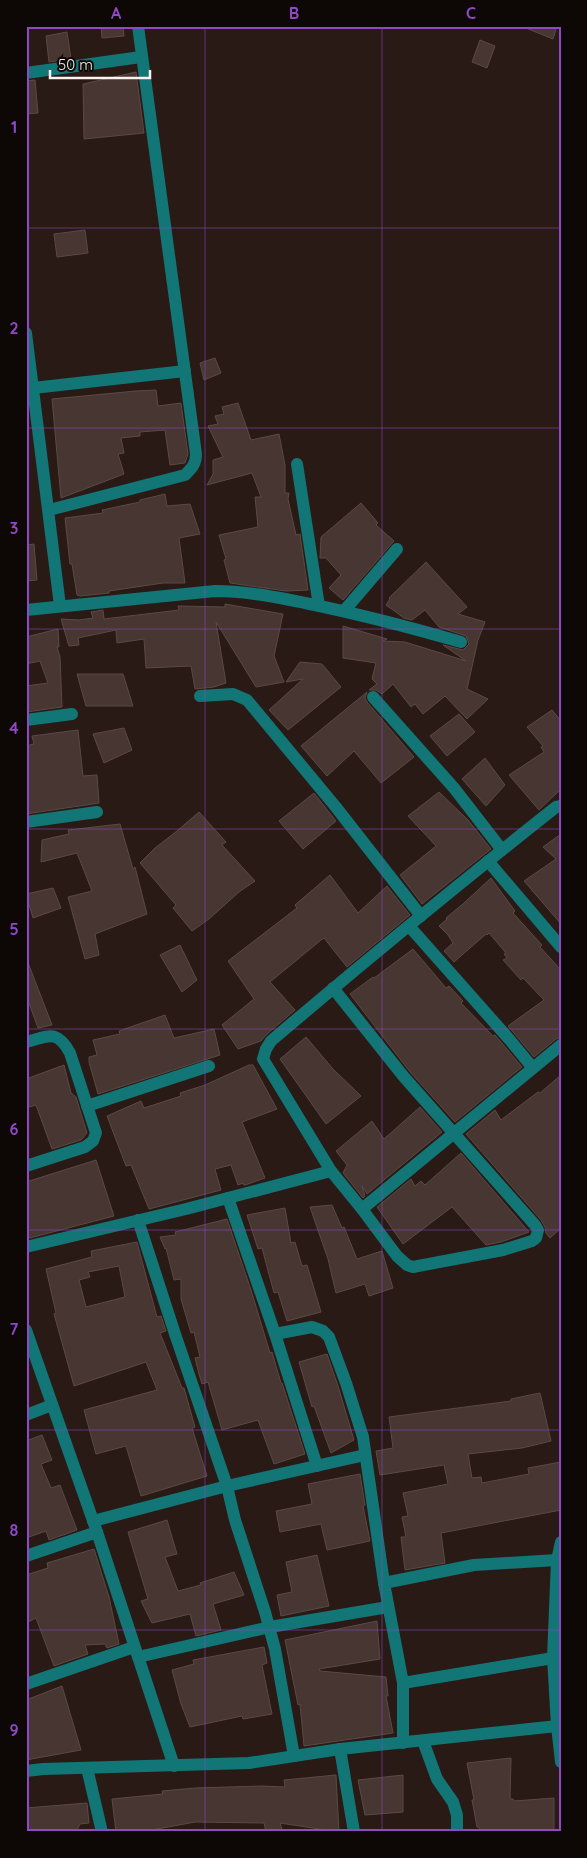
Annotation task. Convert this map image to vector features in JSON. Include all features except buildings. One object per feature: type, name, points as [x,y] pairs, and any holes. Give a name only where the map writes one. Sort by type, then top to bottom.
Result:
[{"type":"street","points":[[49,510],[185,475],[196,462],[138,26]]},
{"type":"street","points":[[26,73],[141,57]]},
{"type":"street","points":[[26,333],[60,606]]},
{"type":"street","points":[[33,388],[185,371]]},
{"type":"street","points":[[297,464],[319,606]]},
{"type":"street","points":[[344,611],[397,549]]},
{"type":"street","points":[[26,610],[215,591],[233,591],[259,594],[373,617],[461,642]]},
{"type":"street","points":[[200,696],[233,694],[247,700],[335,806],[421,916]]},
{"type":"street","points":[[373,697],[454,788],[502,850]]},
{"type":"street","points":[[26,720],[72,714]]},
{"type":"street","points":[[333,988],[404,1077],[535,1225],[538,1230],[536,1238],[503,1250],[412,1267],[407,1266],[397,1256],[331,1171],[263,1059],[266,1049],[272,1040],[333,988],[488,861],[556,807],[561,806]]},
{"type":"street","points":[[26,822],[97,812]]},
{"type":"street","points":[[488,861],[561,947]]},
{"type":"street","points":[[409,926],[533,1068]]},
{"type":"street","points":[[26,1042],[48,1036],[56,1036],[64,1041],[70,1053],[96,1133],[93,1141],[85,1147],[26,1166]]},
{"type":"street","points":[[362,1209],[561,1045]]},
{"type":"street","points":[[87,1106],[209,1066]]},
{"type":"street","points":[[26,1247],[331,1171]]},
{"type":"street","points":[[228,1198],[275,1334],[317,1466]]},
{"type":"street","points":[[138,1220],[174,1334],[227,1486],[235,1520],[270,1627],[294,1756]]},
{"type":"street","points":[[275,1334],[312,1327],[323,1331],[329,1337],[349,1392],[363,1438],[384,1583],[403,1683],[403,1743]]},
{"type":"street","points":[[26,1330],[95,1527],[174,1766]]},
{"type":"street","points":[[26,1415],[52,1405]]},
{"type":"street","points":[[26,1556],[95,1527],[227,1486],[365,1454]]},
{"type":"street","points":[[561,1542],[557,1560],[553,1658],[561,1762]]},
{"type":"street","points":[[384,1583],[474,1566],[557,1560]]},
{"type":"street","points":[[26,1684],[136,1652],[388,1607]]},
{"type":"street","points":[[403,1683],[553,1658]]},
{"type":"street","points":[[26,1771],[249,1763],[340,1750],[559,1726]]},
{"type":"street","points":[[423,1741],[437,1779],[453,1802],[457,1815],[457,1832]]},
{"type":"street","points":[[340,1750],[354,1832]]},
{"type":"street","points":[[86,1768],[102,1832]]}]
